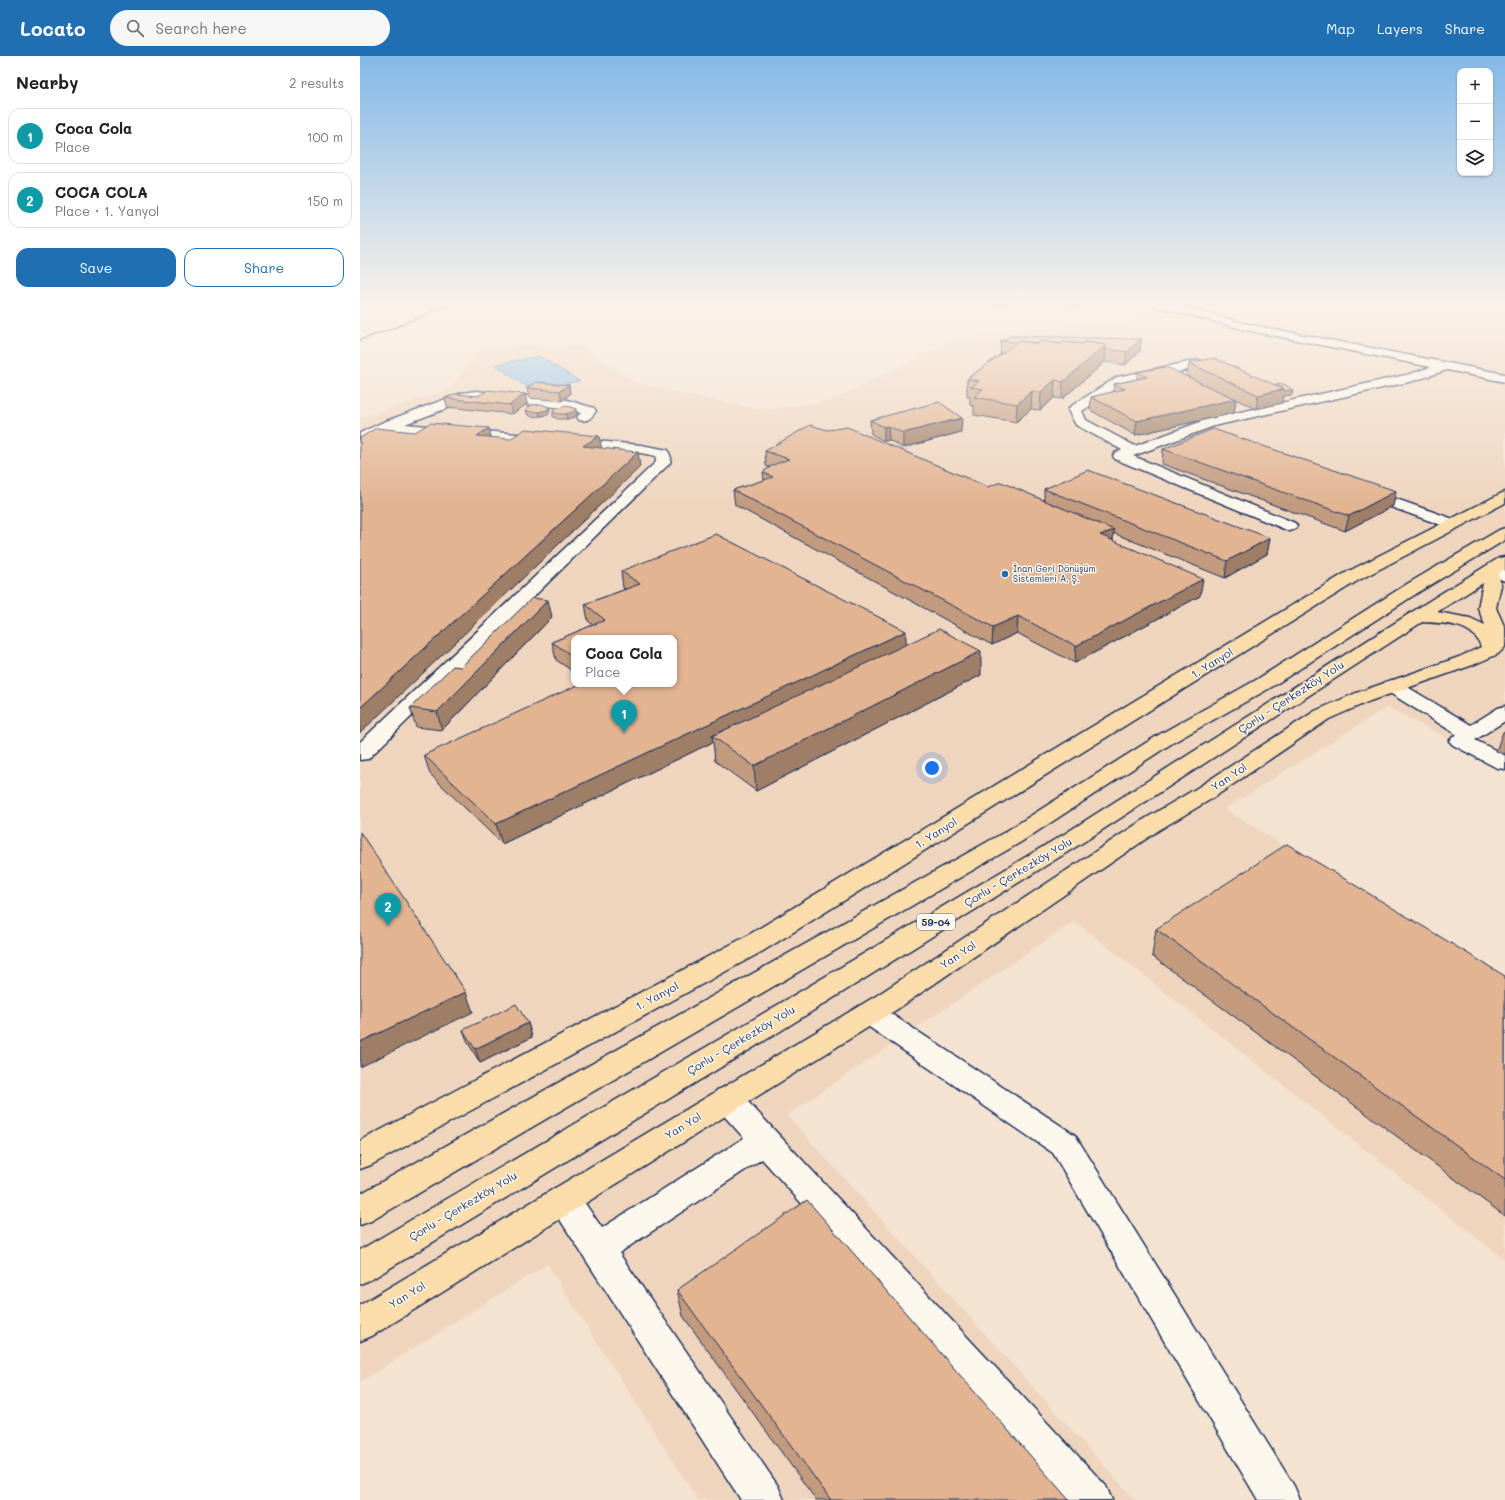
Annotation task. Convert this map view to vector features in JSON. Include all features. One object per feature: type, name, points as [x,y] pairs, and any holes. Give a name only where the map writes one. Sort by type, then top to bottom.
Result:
[{"type":"main road","name":"1. Yanyol","points":[[360,1156],[754,944],[1353,576],[1505,497]]},
{"type":"main road","points":[[360,1211],[1013,837],[1168,738],[1263,684],[1413,588],[1505,533]]},
{"type":"main road","points":[[1419,616],[1440,617],[1463,622],[1477,629],[1485,636],[1491,650],[1501,640],[1487,608],[1492,585],[1498,570]]},
{"type":"main road","name":"Çorlu - Çerkezköy Yolu","points":[[360,1268],[764,1027],[1074,838],[1419,616],[1498,570]]},
{"type":"main road","name":"Yan Yol","points":[[360,1324],[869,1013],[1144,830],[1205,794],[1322,715],[1363,697],[1466,661],[1491,650]]},
{"type":"street","points":[[1134,451],[1081,422],[1075,410],[1121,380],[1167,370]]},
{"type":"street","points":[[1289,526],[1120,456],[1210,424],[1413,377],[1433,370]]},
{"type":"street","points":[[1468,370],[1505,378]]},
{"type":"street","points":[[1164,371],[1185,382]]},
{"type":"street","points":[[360,438],[386,426],[467,396],[476,395],[567,404],[589,411],[584,417]]},
{"type":"street","points":[[1228,404],[1249,415]]},
{"type":"street","points":[[360,754],[663,464],[664,458],[663,453],[641,449],[386,426]]},
{"type":"street","points":[[1190,431],[1212,439]]},
{"type":"street","points":[[1354,489],[1453,524]]},
{"type":"street","points":[[1392,686],[1471,734]]},
{"type":"street","points":[[1505,712],[1460,741],[1505,764]]},
{"type":"street","points":[[869,1013],[1064,1144],[1280,1500]]},
{"type":"street","points":[[727,1100],[1092,1500]]},
{"type":"street","points":[[598,1249],[765,1141]]},
{"type":"street","points":[[564,1199],[764,1500]]},
{"type":"shaded area","points":[[464,370],[617,370],[636,382],[666,390],[762,410],[830,401],[892,370],[1505,370],[1505,768],[1387,707],[1225,809],[1505,984],[1505,1260],[1075,921],[787,1115],[1135,1500],[698,1500],[547,1264],[360,1382],[360,418],[450,389]]},
{"type":"water","points":[[503,370],[562,370],[579,381],[533,391]]},
{"type":"building","points":[[979,370],[1076,370],[1063,382],[1055,380],[1041,392],[1032,391],[1017,404],[974,397],[983,389],[971,387],[979,381],[967,379]]},
{"type":"building","points":[[1173,370],[1236,399],[1137,421],[1091,397],[1125,389],[1114,384],[1147,377],[1137,372]]},
{"type":"building","points":[[1205,370],[1242,370],[1284,389],[1258,395]]},
{"type":"building","points":[[536,382],[569,385],[560,391],[527,388]]},
{"type":"building","points":[[1284,384],[1293,390],[1284,391],[1284,389],[1275,385]]},
{"type":"building","points":[[488,390],[525,394],[510,405],[445,398],[456,394],[478,396]]},
{"type":"building","points":[[939,402],[962,418],[903,433],[888,426],[884,427],[870,420]]},
{"type":"building","points":[[541,404],[549,407],[547,410],[539,412],[531,412],[526,410],[526,408],[532,405]]},
{"type":"building","points":[[567,406],[576,409],[573,412],[566,414],[558,414],[553,412],[554,409]]},
{"type":"building","points":[[430,423],[489,428],[477,436],[510,439],[525,429],[599,436],[583,446],[638,452],[360,708],[360,438],[376,428],[415,432]]},
{"type":"building","name":"İnan Geri Dönüşüm Sistemleri A. Ş.","points":[[810,425],[828,430],[847,427],[988,487],[1001,482],[1114,530],[1100,535],[1203,579],[1076,646],[1018,616],[993,627],[733,490],[773,477],[763,472],[773,465],[789,459],[765,451]]},
{"type":"building","points":[[1213,429],[1396,491],[1349,516],[1163,449]]},
{"type":"building","points":[[1088,470],[1270,538],[1227,561],[1044,489]]},
{"type":"building","points":[[716,534],[906,631],[496,824],[424,755],[573,687],[677,687],[677,635],[571,635],[571,655],[552,642],[605,620],[585,604],[640,584],[621,571]]},
{"type":"building","points":[[532,598],[548,600],[437,712],[410,708],[453,666],[461,667]]},
{"type":"building","points":[[939,629],[981,651],[754,766],[712,736]]},
{"type":"building","points":[[360,832],[466,992],[360,1042]]},
{"type":"building","points":[[1287,844],[1505,976],[1505,1180],[1156,929]]},
{"type":"building","points":[[516,1004],[528,1023],[475,1049],[463,1030]]},
{"type":"building","points":[[807,1200],[1069,1500],[831,1500],[677,1290]]},
{"type":"place","name":"İnan Geri Dönüşüm Sistemleri A. Ş.","points":[[1005,574]]},
{"type":"place","name":"Coca Cola","points":[[624,733]]},
{"type":"place","name":"COCA COLA","points":[[388,926]]}]
